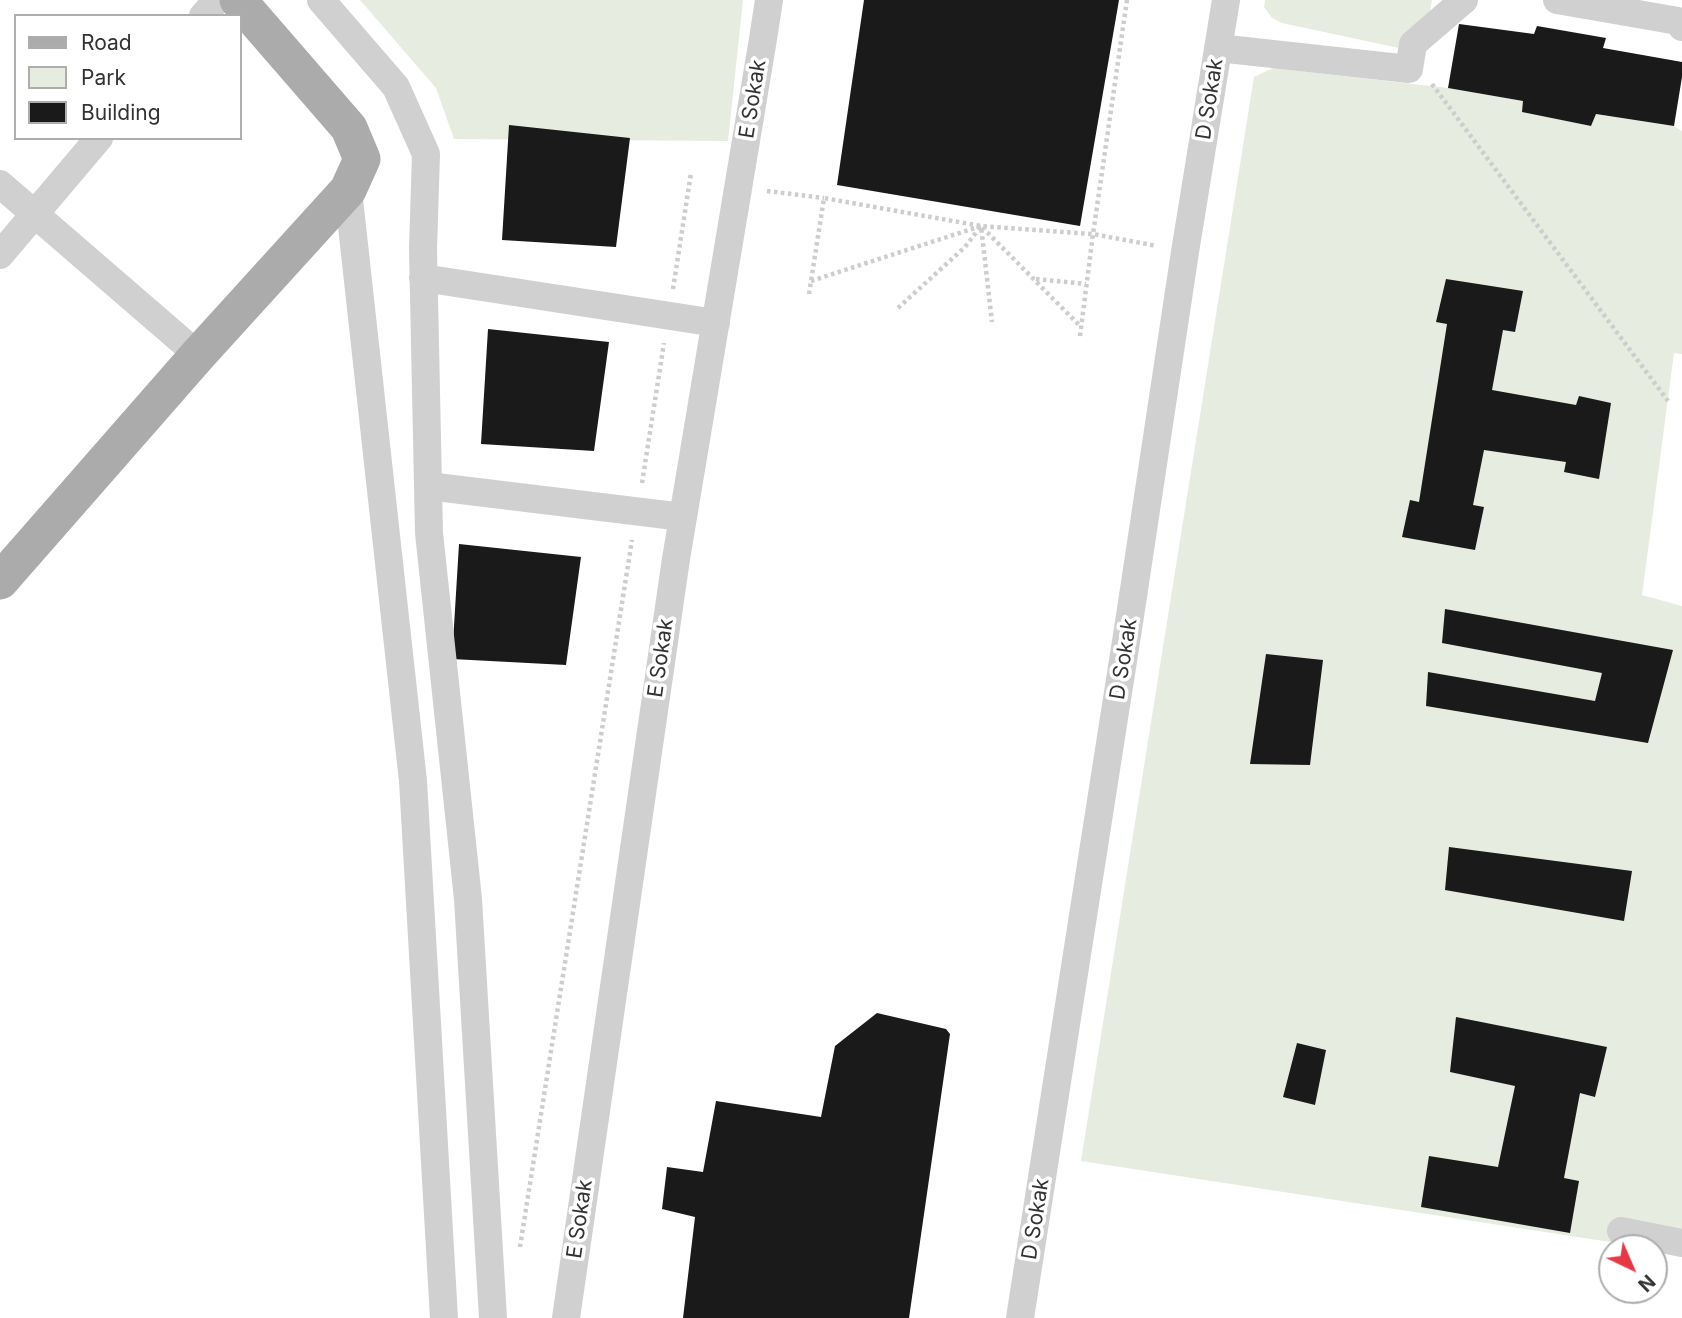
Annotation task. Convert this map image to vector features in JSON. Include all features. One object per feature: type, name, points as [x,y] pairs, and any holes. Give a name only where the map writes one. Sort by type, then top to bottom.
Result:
[{"type":"main road","points":[[0,581],[198,355],[348,190],[362,159],[349,128],[238,0]]},
{"type":"street","points":[[206,14],[217,0]]},
{"type":"street","points":[[321,0],[396,88],[426,153],[423,248],[429,533],[468,899],[493,1318]]},
{"type":"street","name":"E Sokak","points":[[566,1318],[683,517],[769,0]]},
{"type":"street","name":"D Sokak","points":[[1020,1318],[1226,0]]},
{"type":"street","points":[[1219,48],[1409,69],[1413,44],[1464,0]]},
{"type":"street","points":[[1575,2],[1678,21],[1682,27]]},
{"type":"street","points":[[0,255],[97,140]]},
{"type":"street","points":[[0,184],[198,355]]},
{"type":"street","points":[[348,190],[413,781],[443,1318]]},
{"type":"street","points":[[424,278],[716,323]]},
{"type":"street","points":[[428,486],[683,517]]},
{"type":"street","points":[[1621,1231],[1682,1243]]},
{"type":"path","points":[[1080,336],[1127,0]]},
{"type":"path","points":[[1412,57],[1668,401]]},
{"type":"path","points":[[518,1258],[691,173]]},
{"type":"path","points":[[738,188],[824,198],[981,226],[1093,234],[1185,251]]},
{"type":"path","points":[[809,294],[824,198]]},
{"type":"path","points":[[981,226],[1082,328]]},
{"type":"path","points":[[811,281],[981,226]]},
{"type":"path","points":[[898,307],[965,247],[981,226]]},
{"type":"path","points":[[981,226],[992,322]]},
{"type":"path","points":[[1035,279],[1086,285]]},
{"type":"green space","points":[[360,0],[743,0],[728,141],[454,139],[436,88]]},
{"type":"green space","points":[[1265,0],[1432,0],[1430,12],[1399,48],[1282,23],[1272,18],[1264,7]]},
{"type":"green space","points":[[1273,68],[1448,88],[1523,101],[1523,112],[1591,126],[1596,114],[1674,126],[1682,131],[1682,354],[1674,353],[1642,595],[1682,606],[1682,1253],[1668,1251],[1668,1234],[1598,1234],[1598,1240],[1081,1161],[1254,77]]},
{"type":"building","points":[[864,0],[1119,0],[1080,226],[837,185]]},
{"type":"building","points":[[1459,24],[1534,34],[1537,26],[1606,38],[1603,48],[1682,62],[1674,126],[1596,114],[1591,126],[1522,112],[1523,101],[1448,88]]},
{"type":"building","points":[[509,125],[630,138],[616,247],[502,240]]},
{"type":"building","points":[[1446,279],[1523,291],[1515,332],[1503,330],[1492,390],[1576,405],[1579,396],[1611,403],[1599,479],[1564,472],[1566,462],[1484,450],[1473,505],[1484,507],[1475,550],[1402,537],[1410,500],[1419,502],[1447,324],[1436,322]]},
{"type":"building","points":[[488,329],[609,342],[594,451],[481,444]]},
{"type":"building","points":[[459,544],[581,557],[566,665],[452,659]]},
{"type":"building","points":[[1445,609],[1673,650],[1648,743],[1426,706],[1428,672],[1595,701],[1602,673],[1442,643]]},
{"type":"building","points":[[1266,654],[1323,660],[1310,765],[1250,764]]},
{"type":"building","points":[[1449,847],[1632,871],[1624,921],[1445,890]]},
{"type":"building","points":[[877,1013],[946,1029],[950,1034],[909,1318],[683,1318],[695,1217],[662,1209],[667,1167],[703,1172],[716,1101],[821,1117],[835,1046]]},
{"type":"building","points":[[1456,1017],[1607,1047],[1595,1097],[1580,1093],[1564,1178],[1579,1181],[1570,1233],[1421,1207],[1429,1156],[1498,1167],[1515,1086],[1450,1072]]},
{"type":"building","points":[[1297,1043],[1326,1050],[1315,1105],[1283,1097]]}]
